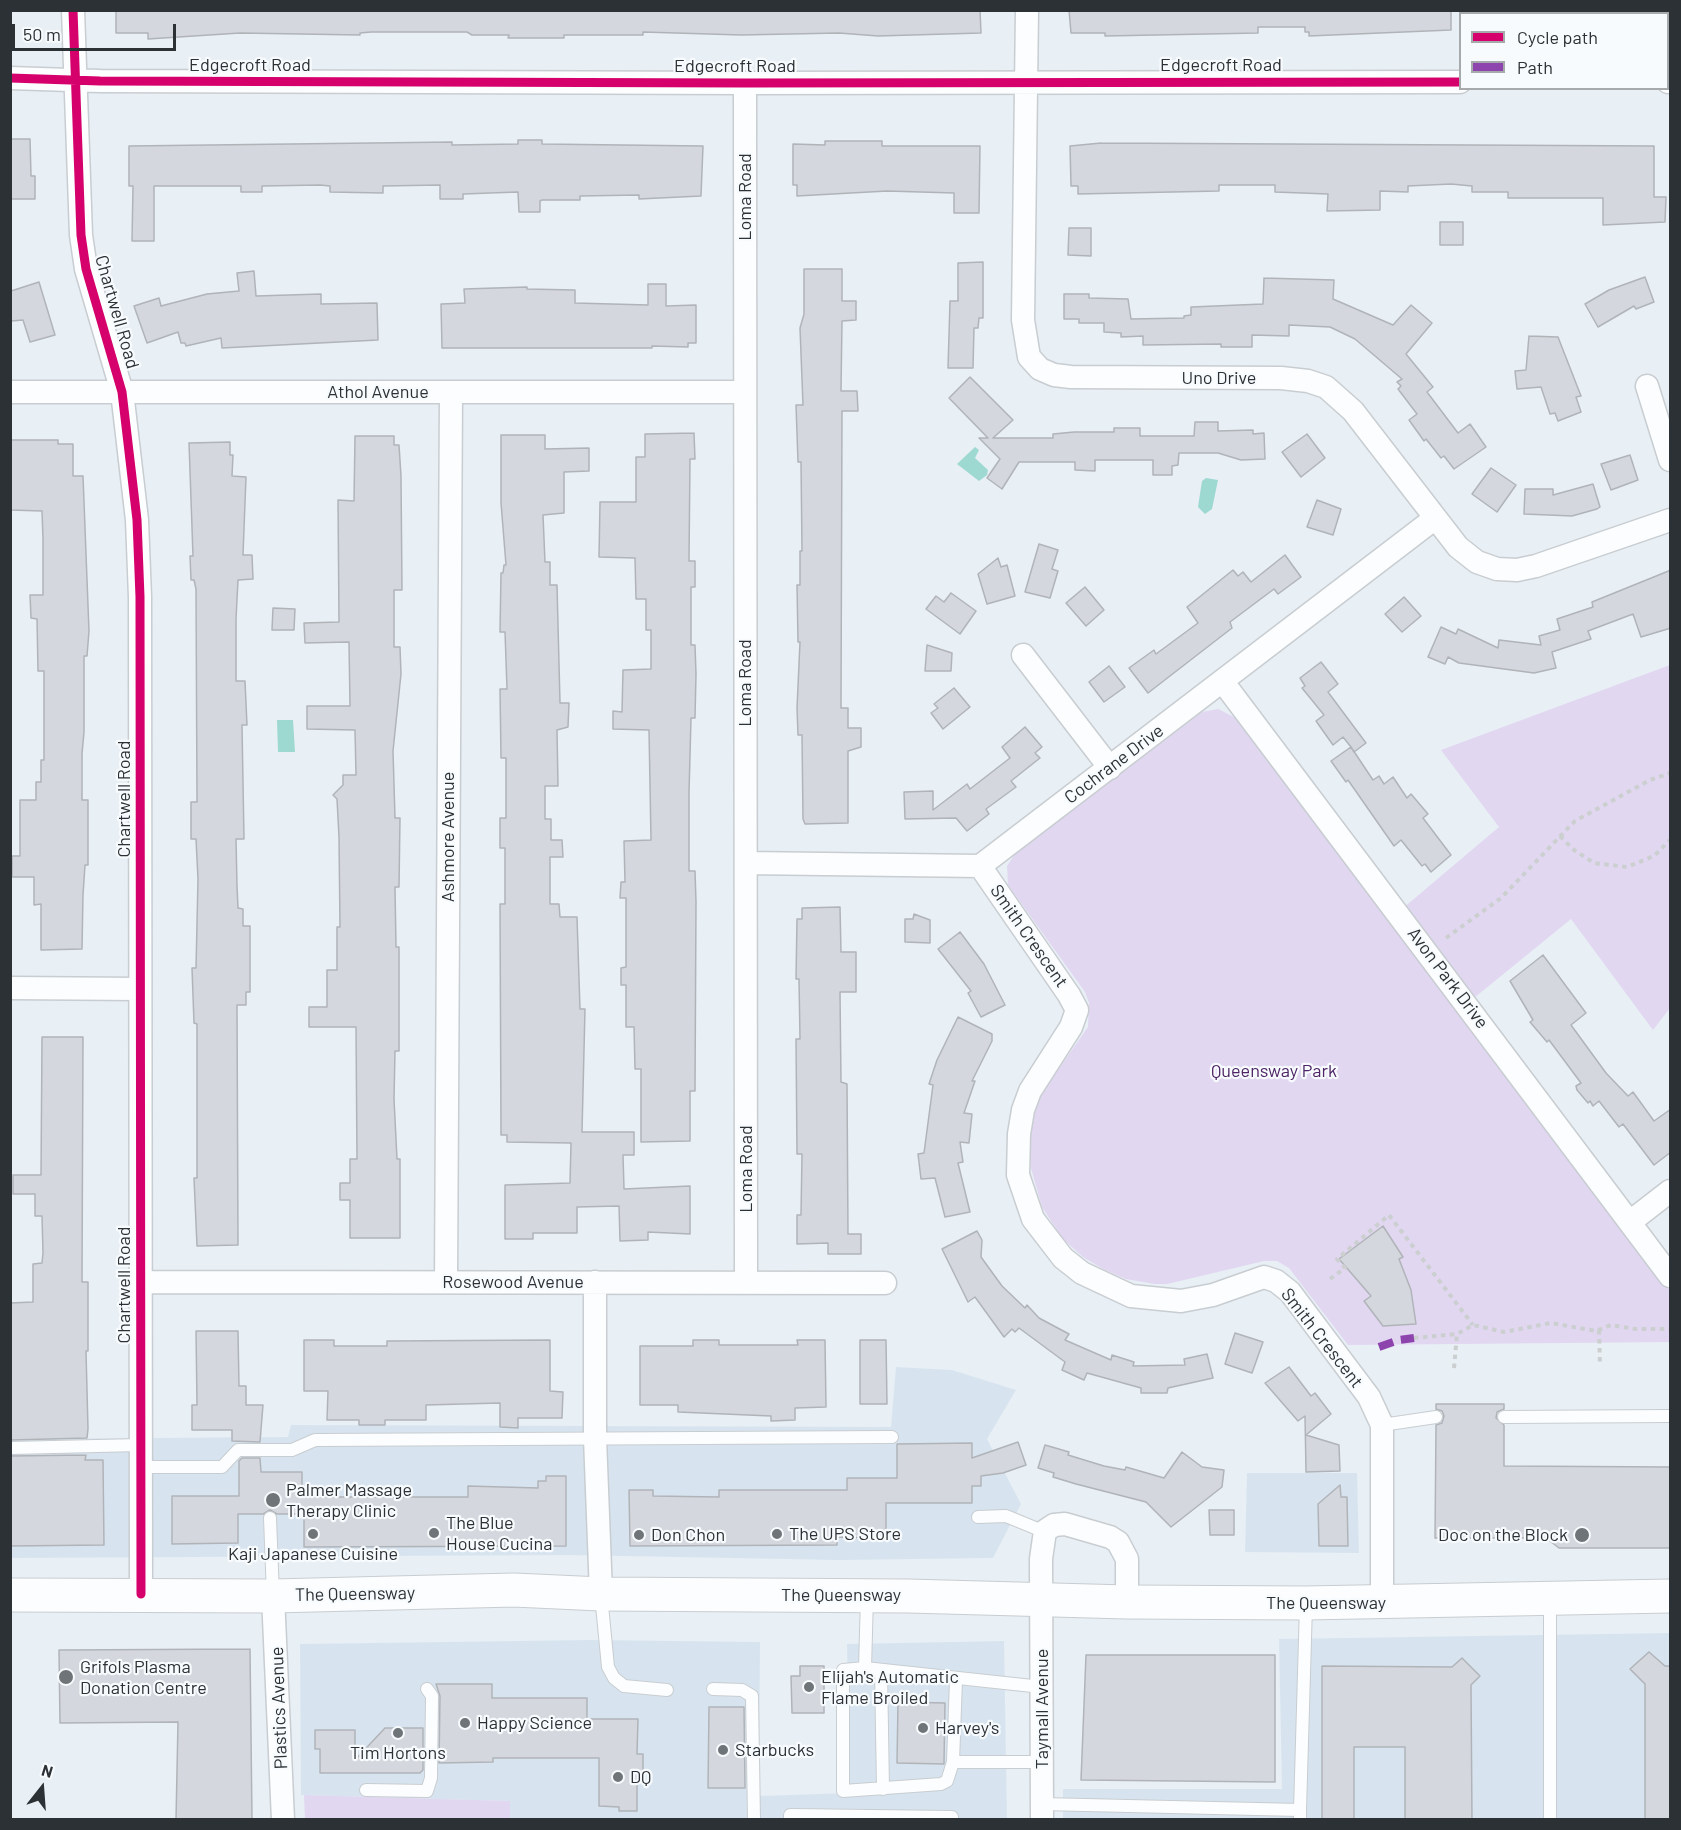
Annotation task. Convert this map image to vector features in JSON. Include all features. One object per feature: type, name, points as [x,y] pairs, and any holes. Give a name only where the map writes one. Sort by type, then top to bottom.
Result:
[{"type":"main road","name":"The Queensway","points":[[10,1595],[273,1596],[514,1590],[601,1594],[867,1595],[1127,1602],[1306,1603],[1671,1596]]},
{"type":"street","name":"Chartwell Road","points":[[74,10],[74,79],[81,235],[86,269],[122,392],[137,520],[140,597],[141,1594]]},
{"type":"street","name":"Uno Drive","points":[[1027,10],[1023,320],[1029,357],[1040,369],[1054,375],[1071,377],[1281,378],[1308,381],[1326,387],[1353,411],[1434,519],[1458,547],[1477,562],[1497,569],[1517,570],[1671,520]]},
{"type":"street","name":"Edgecroft Road","points":[[10,78],[745,83],[1459,82]]},
{"type":"street","name":"Loma Road","points":[[745,83],[746,1282]]},
{"type":"street","points":[[1647,386],[1671,460]]},
{"type":"street","name":"Athol Avenue","points":[[10,392],[745,392]]},
{"type":"street","name":"Ashmore Avenue","points":[[446,1282],[451,392]]},
{"type":"street","name":"Cochrane Drive","points":[[980,866],[1434,519]]},
{"type":"street","points":[[1023,655],[1110,768]]},
{"type":"street","name":"Avon Park Drive","points":[[1223,682],[1671,1275]]},
{"type":"street","points":[[746,863],[980,866]]},
{"type":"street","name":"Smith Crescent","points":[[980,866],[1070,995],[1077,1011],[1071,1027],[1030,1091],[1019,1134],[1018,1175],[1033,1219],[1046,1238],[1082,1274],[1131,1296],[1181,1301],[1214,1295],[1259,1277],[1269,1277],[1290,1292],[1369,1397],[1382,1425],[1382,1602]]},
{"type":"street","points":[[10,988],[140,989]]},
{"type":"street","points":[[1630,1222],[1671,1191]]},
{"type":"street","name":"Rosewood Avenue","points":[[141,1282],[885,1283]]},
{"type":"street","points":[[595,1282],[596,1438],[601,1594]]},
{"type":"street","points":[[1045,1532],[1051,1526],[1065,1524],[1110,1537],[1118,1542],[1127,1559],[1127,1602]]},
{"type":"street","name":"Taymall Avenue","points":[[1042,1812],[1043,1599],[1041,1559],[1045,1532]]},
{"type":"street","name":"Plastics Avenue","points":[[273,1596],[283,1820]]},
{"type":"lane","points":[[1504,1417],[1671,1416]]},
{"type":"lane","points":[[1382,1425],[1436,1417]]},
{"type":"lane","points":[[10,1448],[141,1456],[222,1467],[238,1450],[292,1450],[315,1440],[892,1437]]},
{"type":"lane","points":[[978,1518],[1006,1516],[1045,1532]]},
{"type":"lane","points":[[270,1518],[273,1596]]},
{"type":"lane","points":[[601,1594],[609,1667],[614,1678],[624,1686],[667,1690]]},
{"type":"lane","points":[[865,1668],[867,1595]]},
{"type":"lane","points":[[1550,1600],[1550,1820]]},
{"type":"lane","points":[[1042,1812],[1300,1815],[1306,1603]]},
{"type":"lane","points":[[957,1680],[953,1762],[947,1781],[942,1784],[843,1791],[843,1670],[865,1668],[957,1680],[1042,1687]]},
{"type":"lane","points":[[881,1670],[883,1789]]},
{"type":"lane","points":[[366,1790],[427,1791],[431,1778],[432,1696],[427,1689]]},
{"type":"lane","points":[[713,1689],[742,1690],[752,1696],[754,1820]]},
{"type":"lane","points":[[953,1762],[1042,1762]]},
{"type":"lane","points":[[790,1820],[790,1815],[952,1817],[952,1820]]},
{"type":"path","points":[[1446,938],[1501,898],[1575,821],[1650,780],[1671,773]]},
{"type":"path","points":[[1560,836],[1574,850],[1594,862],[1627,867],[1654,856],[1671,840]]},
{"type":"path","points":[[1330,1279],[1345,1268],[1337,1258],[1389,1215],[1473,1325],[1504,1332],[1551,1323],[1599,1330],[1618,1325],[1635,1329],[1671,1329]]},
{"type":"path","points":[[1414,1338],[1457,1334],[1473,1325]]},
{"type":"path","points":[[1599,1330],[1600,1366]]},
{"type":"path","points":[[1454,1368],[1457,1334]]},
{"type":"shaded area","points":[[975,447],[979,450],[975,458],[988,470],[987,475],[979,481],[957,464]]},
{"type":"shaded area","points":[[1206,478],[1218,480],[1212,509],[1205,514],[1198,507],[1202,481]]},
{"type":"shaded area","points":[[277,720],[293,720],[295,752],[278,752]]},
{"type":"shaded area","points":[[896,1367],[952,1370],[1016,1390],[987,1439],[1021,1504],[993,1558],[839,1560],[569,1555],[11,1558],[10,1439],[288,1437],[291,1425],[891,1427]]},
{"type":"shaded area","points":[[1247,1473],[1357,1473],[1359,1553],[1245,1552]]},
{"type":"shaded area","points":[[1670,1633],[1670,1819],[1063,1820],[1063,1789],[1282,1789],[1279,1639]]},
{"type":"shaded area","points":[[590,1640],[760,1642],[759,1796],[850,1793],[847,1644],[1004,1641],[1007,1819],[510,1820],[510,1801],[301,1795],[300,1644]]},
{"type":"green space","name":"Queensway Park","points":[[1670,665],[1670,1008],[1653,1030],[1571,919],[1458,1011],[1670,1291],[1670,1342],[1348,1345],[1289,1268],[1277,1261],[1264,1261],[1167,1284],[1155,1284],[1126,1279],[1105,1270],[1083,1257],[1062,1238],[1042,1207],[1031,1168],[1029,1137],[1036,1101],[1088,1027],[1089,1003],[1085,992],[1008,885],[1007,866],[1015,854],[1202,712],[1218,709],[1234,717],[1389,920],[1499,827],[1441,750]]},
{"type":"green space","points":[[304,1795],[510,1801],[510,1819],[305,1819]]},
{"type":"building","points":[[116,10],[980,10],[981,33],[878,36],[839,33],[741,35],[643,32],[643,35],[508,38],[509,35],[472,35],[467,32],[371,32],[360,33],[360,35],[240,33],[148,39],[148,33],[116,33]]},
{"type":"building","points":[[1069,10],[1451,10],[1451,30],[1309,36],[1309,32],[1305,32],[1305,27],[1258,27],[1258,33],[1105,36],[1105,33],[1071,33]]},
{"type":"building","points":[[10,139],[30,139],[31,176],[35,176],[35,199],[10,199]]},
{"type":"building","points":[[518,140],[542,140],[542,144],[703,146],[701,196],[639,199],[639,195],[580,196],[580,200],[542,200],[540,201],[540,212],[519,212],[518,192],[463,194],[463,199],[440,199],[440,185],[383,186],[383,193],[330,192],[330,186],[320,185],[262,186],[262,192],[241,192],[241,186],[154,186],[154,241],[132,241],[133,186],[129,186],[129,146],[452,142],[452,145],[518,144]]},
{"type":"building","points":[[825,141],[882,141],[882,146],[980,146],[979,213],[954,213],[954,193],[887,191],[797,196],[797,185],[793,185],[793,144],[825,145]]},
{"type":"building","points":[[1101,143],[1654,146],[1654,197],[1666,197],[1665,222],[1603,225],[1603,198],[1508,198],[1508,192],[1472,192],[1472,186],[1451,184],[1408,186],[1408,192],[1380,191],[1380,210],[1327,211],[1328,194],[1275,192],[1275,185],[1219,185],[1219,191],[1078,194],[1078,186],[1071,186],[1070,146]]},
{"type":"building","points":[[1440,222],[1463,222],[1463,245],[1440,245]]},
{"type":"building","points":[[1069,228],[1091,228],[1091,256],[1068,255]]},
{"type":"building","points":[[983,262],[983,318],[979,318],[978,328],[974,328],[973,368],[948,368],[950,301],[958,301],[958,263]]},
{"type":"building","points":[[804,269],[842,269],[842,301],[856,301],[856,320],[842,321],[841,391],[857,391],[858,411],[842,411],[841,708],[848,708],[848,728],[861,728],[861,747],[848,751],[848,823],[805,824],[803,819],[802,735],[798,735],[797,708],[800,642],[798,642],[797,585],[800,585],[800,551],[802,551],[801,462],[798,462],[796,405],[803,405],[800,328],[804,314]]},
{"type":"building","points":[[254,271],[256,296],[321,294],[321,304],[377,303],[378,340],[222,348],[221,338],[186,346],[185,343],[181,343],[178,332],[147,343],[134,306],[159,298],[161,306],[207,294],[239,291],[237,273]]},
{"type":"building","points":[[1645,277],[1654,302],[1636,309],[1634,306],[1598,327],[1585,304],[1609,290]]},
{"type":"building","points":[[1264,278],[1334,280],[1333,299],[1393,325],[1411,305],[1432,323],[1406,354],[1433,387],[1427,392],[1458,433],[1470,424],[1486,447],[1454,469],[1444,456],[1441,458],[1426,439],[1424,441],[1409,420],[1417,414],[1398,389],[1401,386],[1397,382],[1402,379],[1355,339],[1330,327],[1289,325],[1289,336],[1252,335],[1252,347],[1221,347],[1221,344],[1143,345],[1143,336],[1121,337],[1121,333],[1104,332],[1104,323],[1079,323],[1079,319],[1064,319],[1064,294],[1089,294],[1089,298],[1128,299],[1131,319],[1184,318],[1184,316],[1191,315],[1191,307],[1263,304]]},
{"type":"building","points":[[39,282],[55,335],[30,342],[23,320],[11,321],[11,291]]},
{"type":"building","points":[[648,284],[666,284],[666,306],[696,305],[696,343],[688,343],[688,347],[652,346],[652,348],[442,348],[441,304],[465,303],[464,289],[527,287],[527,289],[575,290],[575,303],[648,305]]},
{"type":"building","points":[[1529,336],[1558,337],[1581,396],[1576,397],[1581,412],[1558,421],[1555,413],[1550,414],[1541,387],[1517,389],[1515,371],[1526,370]]},
{"type":"building","points":[[970,377],[1013,420],[993,438],[1053,438],[1053,434],[1114,432],[1114,428],[1140,428],[1140,436],[1194,436],[1195,422],[1218,422],[1218,431],[1253,430],[1253,434],[1264,433],[1265,459],[1241,460],[1218,453],[1179,453],[1178,465],[1172,466],[1172,475],[1153,475],[1153,460],[1095,460],[1095,471],[1075,470],[1075,462],[1019,462],[1002,489],[987,478],[1000,459],[979,438],[988,438],[949,398]]},
{"type":"building","points":[[694,433],[695,459],[690,459],[689,561],[695,561],[695,587],[691,587],[691,645],[695,645],[696,674],[695,718],[691,718],[689,871],[695,871],[696,902],[695,1091],[690,1091],[690,1141],[641,1142],[641,1069],[635,1069],[634,1027],[626,1027],[626,985],[621,985],[621,968],[626,967],[626,898],[620,898],[621,882],[625,882],[624,841],[651,840],[649,730],[613,729],[613,711],[622,712],[623,670],[651,669],[651,630],[646,630],[646,599],[636,599],[635,558],[599,557],[600,502],[636,502],[636,457],[645,457],[645,434]]},
{"type":"building","points":[[1307,434],[1325,458],[1301,477],[1282,452]]},
{"type":"building","points":[[501,435],[545,435],[545,449],[589,448],[589,471],[564,472],[564,513],[543,515],[545,562],[550,562],[550,585],[557,585],[560,703],[569,703],[568,727],[557,730],[558,786],[545,786],[545,819],[551,819],[551,840],[562,840],[563,857],[550,857],[550,904],[559,904],[560,917],[577,917],[580,1009],[585,1009],[582,1132],[634,1132],[634,1155],[623,1155],[624,1189],[690,1186],[690,1234],[648,1232],[648,1240],[620,1241],[619,1206],[577,1207],[577,1233],[533,1233],[533,1239],[505,1239],[505,1185],[570,1183],[571,1143],[507,1142],[507,1135],[501,1135],[500,904],[505,904],[505,848],[500,848],[500,818],[506,818],[506,758],[501,758],[500,689],[507,689],[505,632],[500,632],[501,573],[506,565],[501,503]]},
{"type":"building","points":[[355,436],[394,436],[394,445],[399,445],[401,476],[402,590],[394,590],[394,647],[400,647],[401,674],[393,751],[395,818],[400,818],[399,887],[395,887],[396,947],[399,947],[399,1051],[395,1051],[394,1099],[397,1159],[400,1159],[400,1238],[350,1238],[350,1200],[340,1200],[340,1183],[350,1183],[350,1159],[357,1159],[356,1027],[309,1027],[309,1007],[327,1007],[327,970],[337,970],[337,927],[340,927],[339,837],[337,799],[333,795],[343,785],[343,775],[356,775],[355,730],[307,729],[307,706],[350,706],[349,642],[305,643],[304,623],[339,622],[338,500],[354,501]]},
{"type":"building","points":[[10,440],[58,440],[58,444],[73,444],[73,476],[83,476],[89,631],[87,656],[84,656],[82,800],[88,800],[88,865],[85,865],[82,949],[41,950],[41,904],[34,905],[34,877],[12,877],[12,856],[20,856],[20,800],[36,800],[36,782],[41,782],[41,760],[44,760],[44,671],[38,671],[37,619],[31,618],[30,595],[43,595],[42,511],[10,510]]},
{"type":"building","points":[[230,442],[230,455],[233,455],[232,476],[246,477],[243,555],[252,555],[253,579],[238,580],[236,619],[236,681],[245,681],[247,725],[242,725],[244,839],[236,839],[237,886],[238,908],[243,909],[243,926],[250,926],[250,992],[246,992],[246,1005],[237,1005],[238,1245],[197,1246],[194,1178],[197,1178],[197,1024],[194,1023],[192,968],[196,968],[198,879],[196,839],[191,839],[191,802],[197,802],[196,589],[194,580],[191,580],[190,556],[193,556],[189,443]]},
{"type":"building","points":[[1630,455],[1638,480],[1611,490],[1601,464]]},
{"type":"building","points":[[1491,468],[1516,485],[1497,512],[1472,494]]},
{"type":"building","points":[[1593,484],[1600,507],[1597,509],[1572,516],[1524,514],[1525,489],[1553,489],[1553,495]]},
{"type":"building","points":[[1317,500],[1341,509],[1333,535],[1307,527]]},
{"type":"building","points":[[1039,544],[1058,550],[1052,569],[1058,571],[1050,598],[1025,592]]},
{"type":"building","points":[[1285,555],[1301,577],[1278,594],[1274,589],[1230,622],[1232,628],[1148,693],[1129,668],[1154,650],[1156,654],[1198,623],[1187,607],[1233,570],[1238,576],[1243,572],[1251,582]]},
{"type":"building","points":[[998,558],[1001,567],[1007,565],[1015,596],[987,604],[978,574]]},
{"type":"building","points":[[1671,570],[1671,628],[1641,637],[1633,614],[1588,631],[1591,639],[1552,652],[1556,668],[1534,673],[1459,663],[1448,657],[1445,664],[1428,657],[1441,627],[1456,634],[1458,629],[1498,648],[1499,640],[1541,645],[1539,636],[1560,630],[1557,619],[1593,607],[1592,602]]},
{"type":"building","points":[[1085,587],[1104,610],[1086,626],[1066,603]]},
{"type":"building","points":[[951,593],[976,611],[960,634],[926,609],[936,596],[944,602]]},
{"type":"building","points":[[1404,597],[1421,616],[1402,632],[1385,614]]},
{"type":"building","points":[[273,608],[295,609],[294,630],[272,630]]},
{"type":"building","points":[[927,645],[952,653],[951,671],[925,671]]},
{"type":"building","points":[[1321,662],[1338,684],[1328,692],[1366,743],[1354,752],[1373,780],[1379,776],[1384,784],[1393,777],[1407,798],[1411,794],[1428,814],[1423,818],[1451,855],[1431,872],[1425,864],[1422,866],[1401,840],[1394,846],[1348,780],[1346,782],[1331,761],[1351,747],[1343,737],[1333,745],[1316,721],[1324,715],[1302,688],[1305,686],[1300,678]]},
{"type":"building","points":[[1109,666],[1125,687],[1104,702],[1089,682]]},
{"type":"building","points":[[954,688],[970,707],[943,729],[931,713],[938,708],[934,704]]},
{"type":"building","points":[[1025,727],[1042,747],[1035,753],[1040,758],[1011,781],[1016,787],[986,809],[989,814],[967,831],[956,818],[905,819],[904,792],[933,791],[933,810],[967,784],[970,789],[1010,758],[1002,747]]},
{"type":"building","points":[[840,907],[841,952],[856,952],[856,992],[840,992],[841,1082],[847,1084],[848,1234],[861,1234],[861,1254],[828,1254],[828,1243],[797,1244],[797,1215],[801,1215],[802,1154],[797,1154],[796,1039],[800,1039],[799,979],[796,979],[797,919],[802,919],[802,908]]},
{"type":"building","points":[[914,914],[930,920],[930,943],[905,942],[905,919],[913,919]]},
{"type":"building","points":[[960,932],[984,964],[1005,1005],[981,1017],[968,993],[971,991],[938,949]]},
{"type":"building","points":[[1543,955],[1586,1013],[1571,1025],[1606,1073],[1628,1096],[1633,1092],[1654,1121],[1671,1109],[1671,1152],[1654,1165],[1623,1124],[1619,1127],[1599,1101],[1593,1106],[1590,1101],[1588,1103],[1577,1090],[1576,1086],[1581,1083],[1549,1040],[1547,1042],[1530,1022],[1533,1020],[1510,981]]},
{"type":"building","points":[[958,1017],[992,1034],[992,1041],[972,1081],[975,1081],[964,1113],[972,1114],[969,1143],[960,1142],[963,1162],[958,1163],[970,1212],[945,1217],[935,1178],[921,1179],[918,1154],[924,1153],[933,1085],[929,1084],[937,1060]]},
{"type":"building","points":[[42,1037],[83,1037],[82,1282],[88,1282],[88,1351],[86,1351],[88,1429],[87,1438],[11,1440],[10,1303],[33,1302],[33,1264],[42,1263],[43,1253],[42,1216],[35,1216],[35,1194],[13,1194],[13,1175],[41,1175]]},
{"type":"building","points":[[1383,1226],[1403,1257],[1399,1259],[1411,1290],[1416,1324],[1383,1326],[1364,1301],[1371,1296],[1339,1259]]},
{"type":"building","points":[[977,1231],[982,1240],[981,1257],[1002,1286],[1025,1308],[1027,1305],[1039,1318],[1069,1334],[1065,1340],[1111,1360],[1112,1355],[1134,1362],[1133,1366],[1185,1365],[1184,1359],[1207,1354],[1213,1378],[1168,1388],[1167,1393],[1141,1393],[1141,1388],[1087,1373],[1084,1380],[1062,1370],[1065,1362],[1019,1328],[1015,1332],[1012,1329],[1004,1337],[975,1297],[968,1302],[942,1249]]},
{"type":"building","points":[[196,1331],[238,1331],[239,1386],[246,1386],[246,1405],[263,1405],[260,1442],[232,1441],[232,1430],[192,1430],[192,1405],[197,1405]]},
{"type":"building","points":[[1235,1333],[1263,1342],[1252,1373],[1225,1364]]},
{"type":"building","points":[[304,1340],[334,1340],[334,1346],[387,1346],[387,1341],[550,1340],[550,1391],[563,1392],[562,1418],[518,1418],[518,1428],[500,1427],[500,1403],[426,1405],[426,1420],[385,1420],[385,1425],[359,1425],[359,1420],[327,1420],[328,1391],[304,1391]]},
{"type":"building","points":[[693,1340],[719,1340],[719,1345],[798,1345],[797,1340],[825,1340],[826,1407],[795,1408],[795,1420],[771,1421],[771,1416],[678,1412],[678,1405],[640,1405],[640,1346],[693,1346]]},
{"type":"building","points":[[860,1340],[886,1340],[887,1404],[860,1404]]},
{"type":"building","points":[[1289,1367],[1311,1396],[1315,1393],[1331,1414],[1306,1435],[1339,1445],[1340,1471],[1306,1472],[1305,1416],[1298,1421],[1265,1383]]},
{"type":"building","points":[[1436,1404],[1504,1404],[1504,1409],[1497,1412],[1496,1418],[1504,1425],[1504,1466],[1671,1467],[1671,1548],[1559,1548],[1546,1538],[1435,1538],[1436,1425],[1442,1423],[1444,1416],[1442,1411],[1436,1409]]},
{"type":"building","points":[[1018,1442],[1026,1465],[1003,1473],[981,1476],[981,1486],[972,1486],[972,1503],[886,1503],[886,1535],[870,1534],[870,1538],[837,1537],[837,1545],[630,1546],[629,1490],[653,1490],[653,1496],[719,1497],[719,1490],[847,1490],[847,1478],[897,1478],[897,1444],[972,1443],[972,1458]]},
{"type":"building","points":[[1045,1445],[1104,1466],[1125,1470],[1126,1467],[1164,1478],[1182,1452],[1202,1467],[1224,1470],[1222,1487],[1171,1527],[1146,1502],[1053,1477],[1054,1473],[1038,1468]]},
{"type":"building","points":[[86,1455],[85,1460],[103,1460],[104,1545],[10,1546],[11,1456]]},
{"type":"building","points":[[242,1458],[260,1458],[261,1472],[302,1472],[302,1497],[468,1497],[468,1486],[538,1488],[538,1481],[546,1481],[546,1476],[566,1476],[566,1546],[304,1547],[304,1514],[277,1514],[270,1510],[263,1514],[238,1514],[238,1543],[172,1544],[172,1496],[239,1496],[239,1461]]},
{"type":"building","points":[[1340,1485],[1341,1497],[1347,1497],[1348,1546],[1319,1546],[1318,1504]]},
{"type":"building","points":[[1209,1510],[1234,1510],[1234,1535],[1210,1535]]},
{"type":"building","points":[[250,1649],[252,1820],[176,1820],[178,1722],[60,1723],[59,1650]]},
{"type":"building","points":[[1649,1652],[1665,1666],[1671,1666],[1671,1820],[1645,1820],[1645,1684],[1630,1669]]},
{"type":"building","points":[[1086,1655],[1275,1655],[1275,1782],[1081,1780]]},
{"type":"building","points":[[1462,1658],[1480,1676],[1471,1685],[1472,1820],[1405,1820],[1405,1747],[1354,1747],[1354,1820],[1322,1820],[1322,1666],[1452,1667]]},
{"type":"building","name":"Elijah's Automatic Flame Broiled","points":[[800,1666],[824,1666],[824,1713],[792,1713],[791,1676],[800,1676]]},
{"type":"building","points":[[436,1684],[492,1684],[492,1698],[587,1698],[587,1719],[638,1719],[637,1754],[643,1754],[643,1776],[637,1776],[637,1811],[619,1811],[619,1807],[599,1806],[599,1758],[493,1758],[493,1762],[439,1763],[440,1696]]},
{"type":"building","name":"Harvey's","points":[[898,1702],[945,1703],[944,1764],[897,1763]]},
{"type":"building","points":[[709,1707],[744,1707],[745,1788],[708,1788]]},
{"type":"building","points":[[385,1728],[423,1728],[423,1770],[420,1773],[320,1773],[320,1749],[315,1749],[315,1730],[355,1730],[355,1760]]},
{"type":"marked path","points":[[1379,1347],[1414,1338]]},
{"type":"cycle path","points":[[73,10],[81,235],[86,269],[122,392],[137,520],[140,597],[141,1594]]},
{"type":"cycle path","points":[[10,78],[100,81],[745,83],[1459,82]]},
{"type":"place","name":"Palmer Massage Therapy Clinic","points":[[273,1500]]},
{"type":"place","name":"The Blue House Cucina","points":[[434,1533]]},
{"type":"place","name":"Kaji Japanese Cuisine","points":[[313,1534]]},
{"type":"place","name":"The UPS Store","points":[[777,1534]]},
{"type":"place","name":"Don Chon","points":[[639,1535]]},
{"type":"place","name":"Doc on the Block","points":[[1582,1535]]},
{"type":"place","name":"Grifols Plasma Donation Centre","points":[[66,1677]]},
{"type":"place","name":"Elijah's Automatic Flame Broiled","points":[[809,1687]]},
{"type":"place","name":"Happy Science","points":[[465,1723]]},
{"type":"place","name":"Harvey's","points":[[923,1728]]},
{"type":"place","name":"Tim Hortons","points":[[398,1733]]},
{"type":"place","name":"Starbucks","points":[[723,1750]]},
{"type":"place","name":"DQ","points":[[618,1777]]}]
